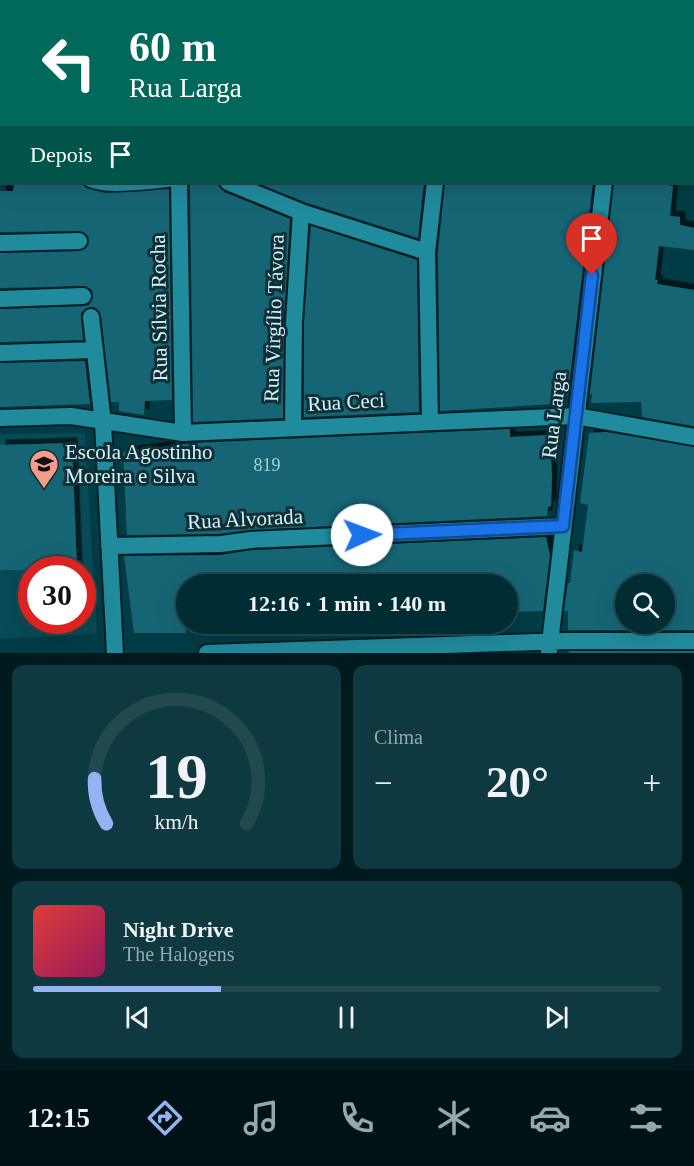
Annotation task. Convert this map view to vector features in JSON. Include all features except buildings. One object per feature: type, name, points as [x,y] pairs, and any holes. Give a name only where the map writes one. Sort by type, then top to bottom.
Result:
[{"type":"street","name":"Rua Sílvia Rocha","points":[[178,183],[183,433]]},
{"type":"street","points":[[230,183],[301,212],[427,252]]},
{"type":"street","points":[[430,421],[427,252],[435,183]]},
{"type":"street","name":"Rua Larga","points":[[549,647],[604,183]]},
{"type":"street","name":"Rua Virgílio Távora","points":[[293,427],[294,322],[301,212]]},
{"type":"street","points":[[0,243],[79,241]]},
{"type":"street","points":[[0,298],[83,296]]},
{"type":"street","points":[[92,317],[103,423],[115,653]]},
{"type":"street","points":[[0,353],[95,350]]},
{"type":"street","name":"Rua Ceci","points":[[0,418],[71,416],[103,423],[183,433],[576,416],[694,437]]},
{"type":"street","name":"Rua Alvorada","points":[[109,546],[221,544],[251,540],[563,526]]},
{"type":"street","points":[[207,653],[549,647],[694,641]]},
{"type":"lane","points":[[92,183],[102,186],[146,186],[170,183]]},
{"type":"shaded area","name":"Escola Agostinho Moreira e Silva","points":[[85,433],[92,556],[18,556],[18,634],[96,634],[96,617],[97,634],[0,639],[0,434]]},
{"type":"place","name":"Escola Agostinho Moreira e Silva","points":[[44,490]]},
{"type":"route","points":[[362,535],[563,526],[592,275]]}]
